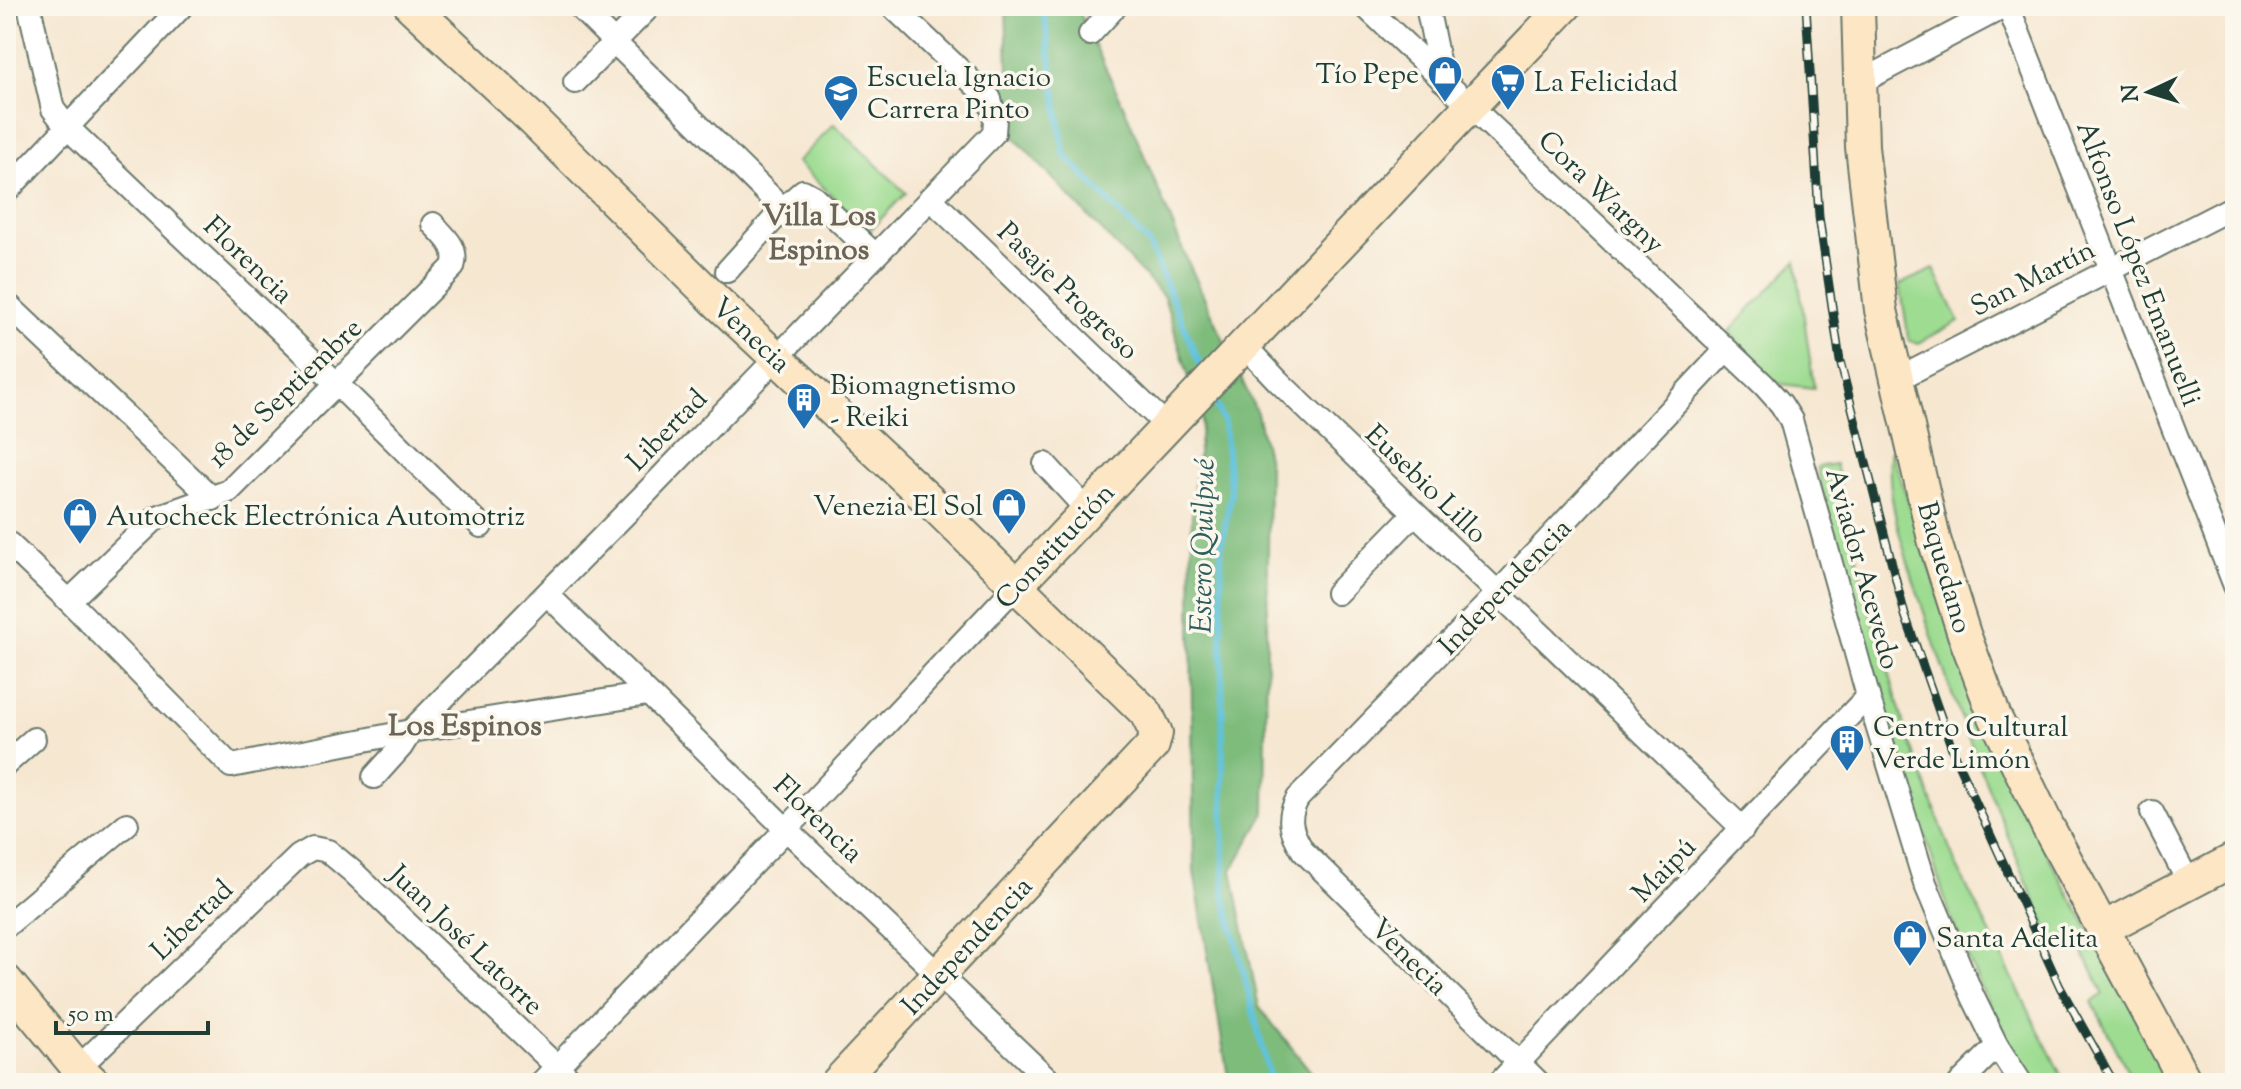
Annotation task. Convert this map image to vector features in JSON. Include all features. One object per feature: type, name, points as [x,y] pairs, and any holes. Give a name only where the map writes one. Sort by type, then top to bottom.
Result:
[{"type":"street","name":"Florencia","points":[[29,6],[53,109],[67,127],[481,526]]},
{"type":"street","points":[[6,192],[182,6]]},
{"type":"street","name":"Venecia","points":[[411,6],[510,97],[715,300],[1017,585],[1146,713],[1156,733]]},
{"type":"street","points":[[578,6],[783,209]]},
{"type":"street","points":[[575,82],[650,6]]},
{"type":"street","name":"Libertad","points":[[374,777],[411,731],[994,133],[995,120],[990,99],[892,6]]},
{"type":"street","points":[[1090,34],[1116,6]]},
{"type":"street","name":"Cora Wargny","points":[[1365,6],[1764,385]]},
{"type":"street","points":[[1427,6],[1442,80]]},
{"type":"street","name":"Constitución","points":[[549,1075],[1565,6]]},
{"type":"street","name":"Baquedano","points":[[1858,6],[1862,147],[1881,310],[1934,539],[1964,634],[1995,717],[2048,827],[2186,1083]]},
{"type":"street","points":[[1859,83],[2006,6]]},
{"type":"street","name":"Alfonso López Emanuelli","points":[[2006,6],[2235,586]]},
{"type":"street","points":[[727,271],[803,191],[814,197],[875,255]]},
{"type":"street","name":"Pasaje Progreso","points":[[930,198],[1166,425]]},
{"type":"street","name":"San Martín","points":[[1898,379],[2235,206]]},
{"type":"street","name":"18 de Septiembre","points":[[69,601],[157,517],[229,491],[453,267],[456,256],[451,244],[433,224]]},
{"type":"street","points":[[6,303],[213,499]]},
{"type":"street","name":"Eusebio Lillo","points":[[1239,350],[1278,381],[1743,829]]},
{"type":"street","name":"Independencia","points":[[1290,824],[1291,810],[1298,798],[1498,593],[1725,351]]},
{"type":"street","name":"Aviador Acevedo","points":[[1764,385],[1791,420],[1868,696],[1925,883],[1973,997],[1997,1046],[2021,1083]]},
{"type":"street","points":[[1045,464],[1087,510]]},
{"type":"street","points":[[1337,593],[1415,513]]},
{"type":"street","points":[[6,541],[231,766],[411,731],[648,694]]},
{"type":"street","name":"Florencia","points":[[547,594],[786,829],[1052,1083]]},
{"type":"street","name":"Maipú","points":[[1499,1083],[1868,696]]},
{"type":"street","name":"Independencia","points":[[837,1083],[1153,745],[1156,733]]},
{"type":"street","points":[[6,764],[34,739]]},
{"type":"street","points":[[2152,812],[2189,883]]},
{"type":"street","points":[[6,926],[127,824]]},
{"type":"street","name":"Venecia","points":[[1290,824],[1303,851],[1539,1083]]},
{"type":"street","name":"Libertad","points":[[86,1076],[299,856],[313,848]]},
{"type":"street","name":"Juan José Latorre","points":[[313,848],[328,851],[353,872],[549,1075],[574,1083]]},
{"type":"street","points":[[2102,929],[2235,859]]},
{"type":"street","points":[[6,981],[86,1076]]},
{"type":"street","points":[[1960,1083],[1997,1046]]},
{"type":"green space","points":[[1006,6],[1081,6],[1081,16],[1125,109],[1185,255],[1257,413],[1269,466],[1265,813],[1232,870],[1259,1007],[1320,1083],[1229,1083],[1194,872],[1192,505],[1202,420],[1164,297],[1013,136],[1014,107],[1001,90],[1008,72]]},
{"type":"green space","points":[[834,124],[906,193],[869,231],[797,162]]},
{"type":"green space","points":[[1796,261],[1814,388],[1773,383],[1729,332]]},
{"type":"green space","points":[[1934,269],[1959,321],[1919,343],[1909,341],[1900,284]]},
{"type":"green space","points":[[1891,449],[1984,732],[2056,871],[2176,1083],[2134,1083],[2092,1002],[2104,994],[2076,937],[2053,943],[1966,732],[1935,646],[1893,507]]},
{"type":"green space","points":[[1835,464],[1861,574],[1907,735],[1956,865],[2065,1083],[2030,1083],[1988,1003],[1952,922],[1833,538],[1817,467]]},
{"type":"waterway","name":"Estero Quilpué","points":[[1043,6],[1064,154],[1149,244],[1203,372]]},
{"type":"waterway","name":"Estero Quilpué","points":[[1212,394],[1224,423],[1231,495],[1221,547],[1224,894],[1271,1083]]},
{"type":"railway","points":[[1806,6],[1819,217],[1840,361],[1905,615],[1955,757],[2060,987],[2114,1083]]},
{"type":"place","name":"Tío Pepe","points":[[1445,104]]},
{"type":"place","name":"La Felicidad","points":[[1508,112]]},
{"type":"place","name":"Escuela Ignacio Carrera Pinto","points":[[841,123]]},
{"type":"place","name":"Biomagnetismo - Reiki","points":[[804,431]]},
{"type":"place","name":"Venezia El Sol","points":[[1009,536]]},
{"type":"place","name":"Autocheck Electrónica Automotriz","points":[[80,546]]},
{"type":"place","name":"Centro Cultural Verde Limón","points":[[1847,773]]},
{"type":"place","name":"Santa Adelita","points":[[1910,968]]},
{"type":"district","name":"Villa Los Espinos","points":[[819,232]]},
{"type":"district","name":"Los Espinos","points":[[465,725]]}]
